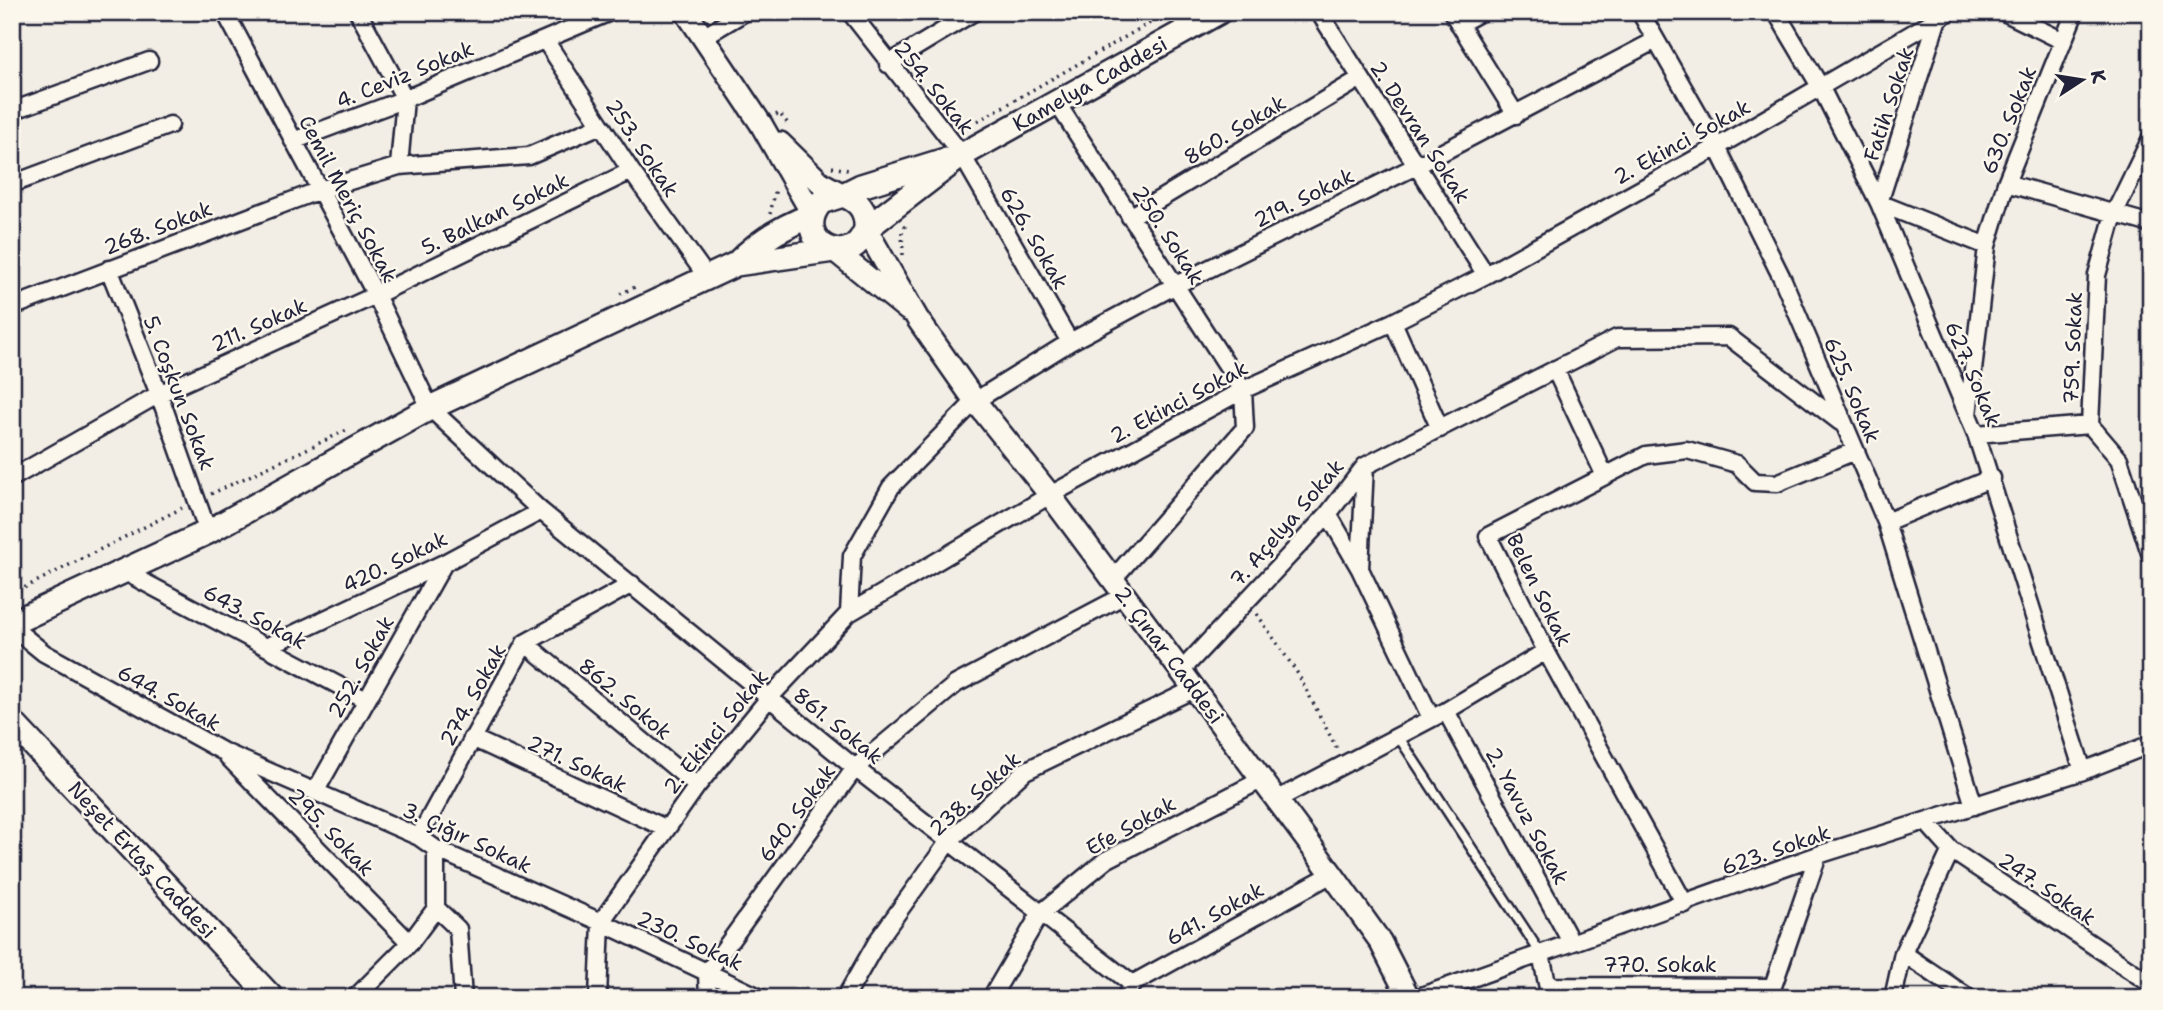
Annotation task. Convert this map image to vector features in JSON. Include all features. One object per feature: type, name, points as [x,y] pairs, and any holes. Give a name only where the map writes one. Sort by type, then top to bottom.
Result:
[{"type":"main road","name":"Kamelya Caddesi","points":[[962,155],[1057,103],[1184,21],[1219,12]]},
{"type":"main road","points":[[834,250],[818,241],[811,224],[821,202],[861,186],[962,155]]},
{"type":"main road","points":[[866,229],[962,155]]},
{"type":"main road","points":[[12,625],[208,531],[430,408],[707,277],[736,264],[851,248],[863,237],[867,220],[859,204],[843,195]]},
{"type":"main road","points":[[736,264],[753,246],[790,223],[813,215]]},
{"type":"main road","name":"Neşet Ertaş Caddesi","points":[[12,722],[272,998]]},
{"type":"street","name":"Cemil Meriç Sokak","points":[[225,12],[376,295],[430,408]]},
{"type":"street","points":[[358,12],[405,100],[399,166]]},
{"type":"street","name":"4. Ceviz Sokak","points":[[293,141],[405,100],[610,12]]},
{"type":"street","points":[[686,12],[761,124],[813,215]]},
{"type":"street","points":[[703,37],[745,12]]},
{"type":"street","name":"254. Sokak","points":[[849,12],[962,155]]},
{"type":"street","points":[[888,64],[974,12]]},
{"type":"street","name":"2. Devran Sokak","points":[[1319,12],[1486,275]]},
{"type":"street","points":[[1481,12],[1455,18],[1516,115]]},
{"type":"street","name":"625. Sokak","points":[[1640,12],[1717,147],[1783,280],[1886,522],[1974,806]]},
{"type":"street","name":"627. Sokak","points":[[1776,12],[1821,88],[1879,203],[1976,434],[2083,771]]},
{"type":"street","points":[[2004,12],[2063,41]]},
{"type":"street","name":"630. Sokak","points":[[1968,417],[1987,246],[2006,183],[2075,12]]},
{"type":"street","name":"2. Ekinci Sokak","points":[[601,922],[664,828],[697,786],[769,698],[849,613],[1050,495],[1243,390],[1393,322],[1486,275],[1821,88],[1943,15]]},
{"type":"street","name":"Fatih Sokak","points":[[1879,203],[1943,15]]},
{"type":"street","name":"253. Sokak","points":[[545,40],[631,172],[707,277]]},
{"type":"street","name":"219. Sokak","points":[[849,613],[852,556],[891,487],[975,401],[1070,342],[1175,285],[1418,165],[1656,40]]},
{"type":"street","points":[[12,111],[149,61]]},
{"type":"street","name":"860. Sokak","points":[[1130,217],[1361,78]]},
{"type":"street","name":"250. Sokak","points":[[1057,103],[1243,390]]},
{"type":"street","points":[[761,124],[811,174],[843,195]]},
{"type":"street","points":[[12,184],[170,125]]},
{"type":"street","name":"268. Sokak","points":[[12,307],[320,190],[399,166],[529,156],[601,125]]},
{"type":"street","name":"759. Sokak","points":[[2151,138],[2114,214],[2097,275],[2090,425],[2119,459],[2151,555]]},
{"type":"street","name":"626. Sokak","points":[[962,155],[1070,342]]},
{"type":"street","name":"5. Balkan Sokak","points":[[376,295],[631,172]]},
{"type":"street","points":[[2006,183],[2151,224]]},
{"type":"street","points":[[1879,203],[1987,246]]},
{"type":"street","points":[[866,229],[917,318]]},
{"type":"street","points":[[834,250],[855,264],[917,318]]},
{"type":"street","name":"5. Coşkun Sokak","points":[[109,269],[159,394],[208,531]]},
{"type":"street","name":"211. Sokak","points":[[12,478],[159,394],[376,295]]},
{"type":"street","name":"2. Çınar Caddesi","points":[[917,318],[975,401],[1050,495],[1332,874],[1380,941],[1409,998]]},
{"type":"street","points":[[1393,322],[1440,429]]},
{"type":"street","name":"7. Açelya Sokak","points":[[1181,671],[1328,514],[1366,466],[1617,338],[1729,337],[1842,423]]},
{"type":"street","points":[[1555,369],[1605,476]]},
{"type":"street","points":[[1119,587],[1245,428],[1243,390]]},
{"type":"street","name":"861. Sokak","points":[[430,408],[541,511],[855,768],[1040,914],[1129,991]]},
{"type":"street","points":[[1976,434],[2090,425]]},
{"type":"street","name":"Belen Sokak","points":[[1685,904],[1546,651],[1488,536],[1646,455],[1687,450],[1737,464],[1755,482],[1777,483],[1855,451]]},
{"type":"street","name":"2. Yavuz Sokak","points":[[1360,569],[1366,466]]},
{"type":"street","points":[[1886,522],[1992,478]]},
{"type":"street","name":"420. Sokak","points":[[266,647],[444,563],[541,511]]},
{"type":"street","name":"2. Yavuz Sokak","points":[[1328,514],[1439,714],[1571,942]]},
{"type":"street","name":"252. Sokak","points":[[315,792],[444,563]]},
{"type":"street","name":"643. Sokak","points":[[125,572],[366,700]]},
{"type":"street","name":"274. Sokak","points":[[419,837],[525,643],[632,584]]},
{"type":"street","name":"640. Sokak","points":[[708,973],[855,768],[956,684],[1119,587]]},
{"type":"street","name":"644. Sokak","points":[[12,625],[44,653],[222,751],[315,792]]},
{"type":"street","name":"862. Sokok","points":[[525,643],[697,786]]},
{"type":"street","points":[[1276,800],[1439,714],[1546,651]]},
{"type":"street","name":"238. Sokak","points":[[845,998],[878,940],[948,841],[1025,771],[1194,689]]},
{"type":"street","name":"271. Sokak","points":[[472,738],[664,828]]},
{"type":"street","name":"623. Sokak","points":[[1416,998],[1818,856],[2083,771],[2151,744]]},
{"type":"street","name":"295. Sokak","points":[[222,751],[410,943]]},
{"type":"street","name":"Efe Sokak","points":[[991,998],[1040,914],[1106,860],[1262,780]]},
{"type":"street","name":"3. Çığır Sokak","points":[[315,792],[601,922]]},
{"type":"street","name":"247. Sokak","points":[[1926,822],[1951,850],[2151,984]]},
{"type":"street","points":[[355,998],[410,943],[436,908],[436,849]]},
{"type":"street","points":[[1893,998],[1903,953],[1951,850]]},
{"type":"street","points":[[1770,992],[1818,856]]},
{"type":"street","name":"641. Sokak","points":[[1129,991],[1332,874]]},
{"type":"street","points":[[436,908],[458,929],[463,998]]},
{"type":"street","points":[[598,998],[601,922]]},
{"type":"street","name":"230. Sokak","points":[[601,922],[761,998]]},
{"type":"street","points":[[1903,953],[1969,998]]},
{"type":"street","points":[[1541,954],[1550,992]]},
{"type":"street","points":[[708,973],[708,998]]},
{"type":"street","name":"770. Sokak","points":[[1550,992],[1770,992]]},
{"type":"lane","points":[[1398,736],[1541,954]]},
{"type":"path","points":[[974,123],[1168,12]]},
{"type":"path","points":[[761,124],[779,113],[796,134]]},
{"type":"path","points":[[822,162],[849,170]]},
{"type":"path","points":[[768,219],[776,185]]},
{"type":"path","points":[[904,264],[902,232],[907,222]]},
{"type":"path","points":[[616,297],[639,286]]},
{"type":"path","points":[[12,594],[348,429]]},
{"type":"path","points":[[1247,601],[1288,658],[1345,764]]}]
